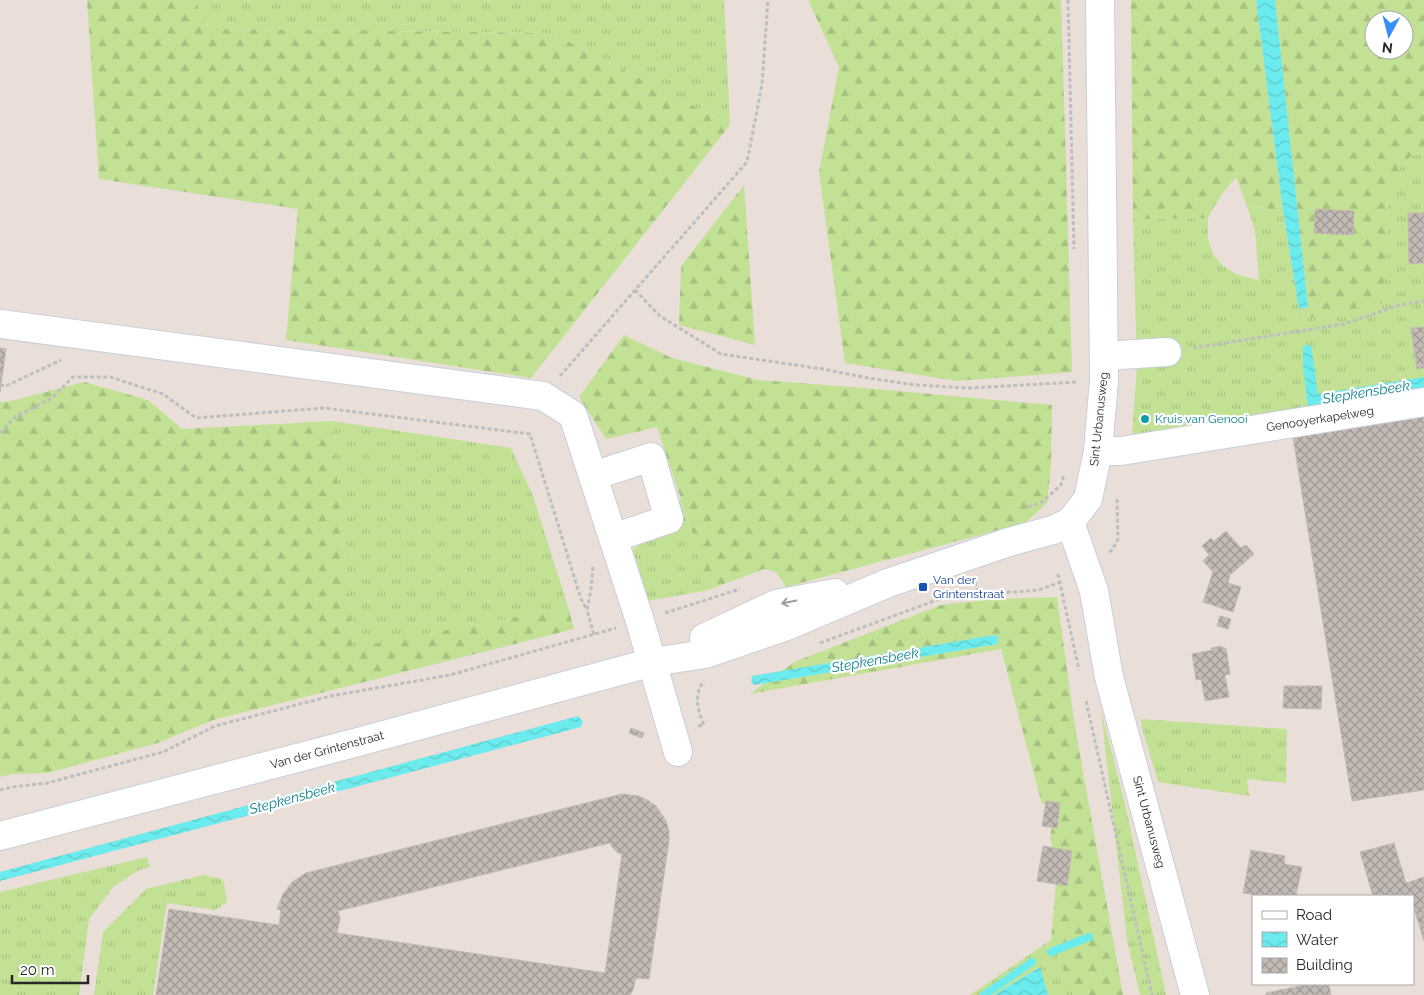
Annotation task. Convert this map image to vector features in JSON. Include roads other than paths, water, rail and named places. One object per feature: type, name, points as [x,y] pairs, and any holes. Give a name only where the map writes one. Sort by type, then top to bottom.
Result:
[{"type":"street","name":"Sint Urbanusweg","points":[[1100,0],[1104,368],[1098,451],[1088,499],[1070,522],[1094,592],[1109,677],[1195,995]]},
{"type":"street","points":[[0,324],[543,396],[573,415],[653,662],[675,742]]},
{"type":"street","points":[[1104,368],[1167,352]]},
{"type":"street","name":"Genooyerkapelweg","points":[[1098,451],[1121,451],[1424,402]]},
{"type":"street","points":[[593,476],[651,457],[669,519],[613,538]]},
{"type":"street","name":"Van der Grintenstraat","points":[[0,836],[653,662],[776,604],[888,583],[1009,542],[1053,530],[1070,522]]},
{"type":"water","points":[[1256,0],[1275,0],[1308,307],[1299,309],[1283,211]]},
{"type":"water","name":"Stepkensbeek","points":[[1311,345],[1318,394],[1424,377],[1424,389],[1308,408],[1303,365],[1303,346]]},
{"type":"water","name":"Stepkensbeek","points":[[995,635],[999,639],[997,644],[754,685],[751,681],[752,676]]},
{"type":"water","name":"Stepkensbeek","points":[[578,716],[583,721],[581,727],[0,881],[0,872]]},
{"type":"water","points":[[1040,967],[1048,995],[994,995],[1000,991]]},
{"type":"waterway","points":[[1051,952],[1089,937]]},
{"type":"waterway","points":[[984,995],[1032,962]]},
{"type":"place","name":"Kruis van Genooi","points":[[1145,419]]},
{"type":"place","name":"Van der Grintenstraat","points":[[923,587]]}]
